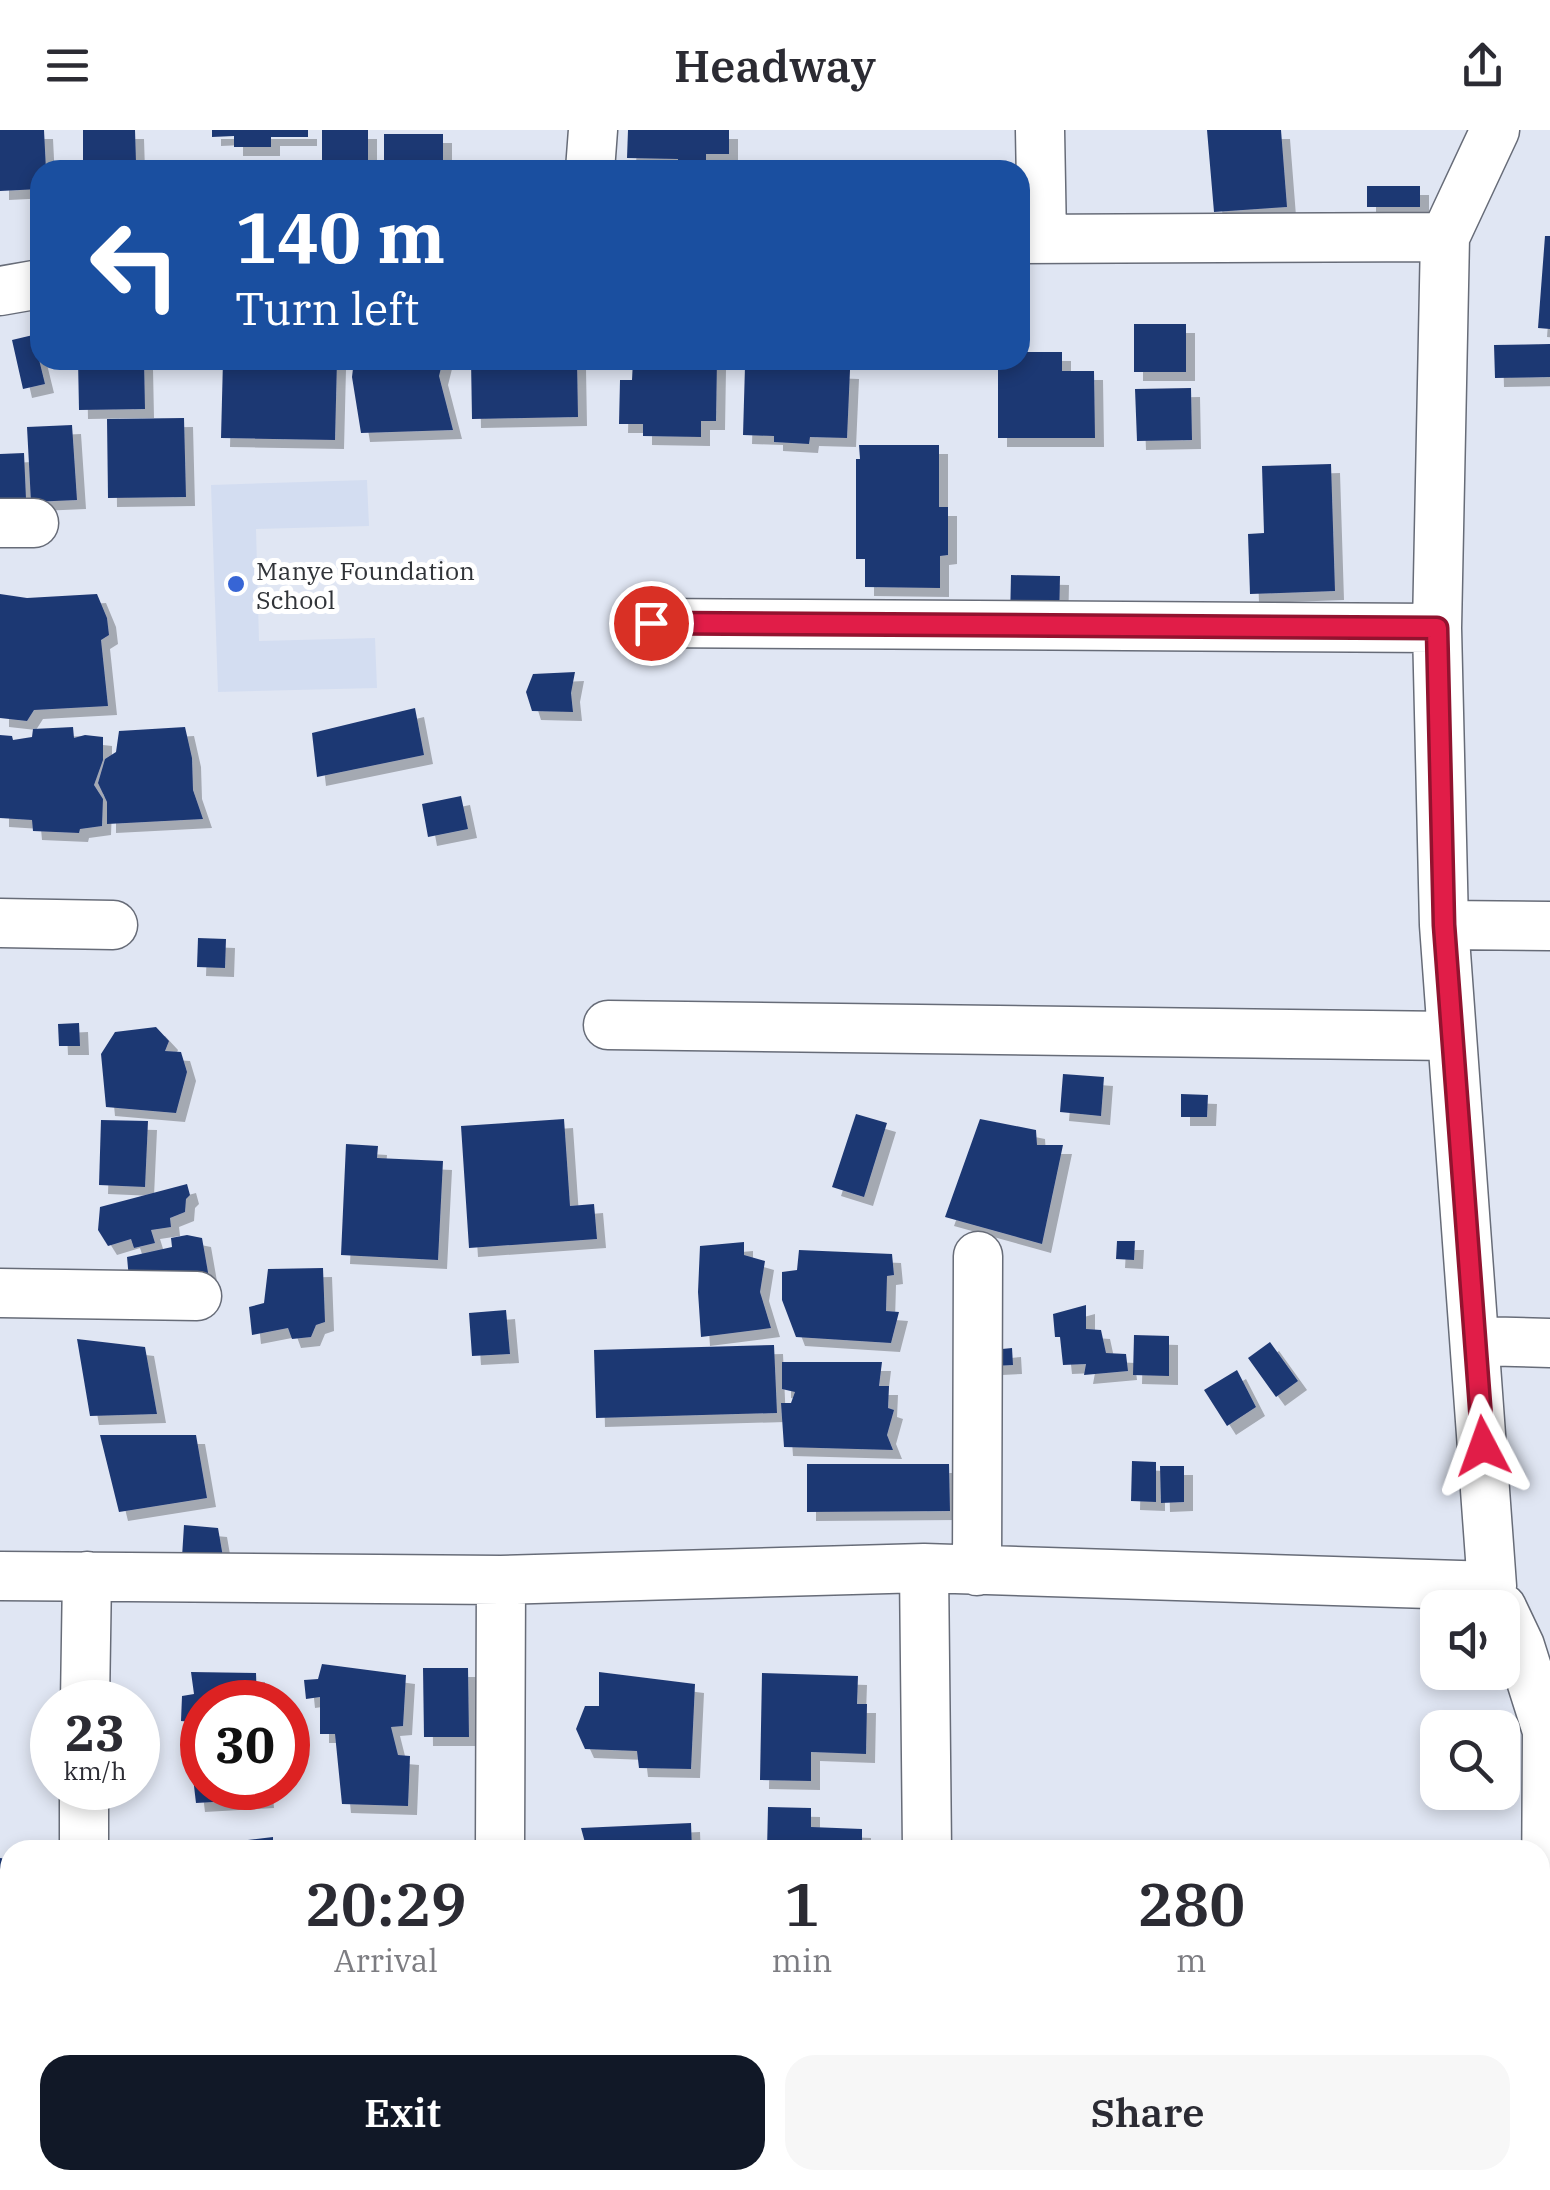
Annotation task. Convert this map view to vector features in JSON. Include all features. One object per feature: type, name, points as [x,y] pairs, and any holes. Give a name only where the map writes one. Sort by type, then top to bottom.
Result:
[{"type":"street","points":[[591,160],[593,130]]},
{"type":"street","points":[[1040,130],[1031,239],[1445,237]]},
{"type":"street","points":[[1495,130],[1445,237],[1437,628],[1444,925],[1451,1036],[1498,1590]]},
{"type":"street","points":[[0,291],[30,286]]},
{"type":"street","points":[[651,623],[1437,628]]},
{"type":"street","points":[[0,924],[113,926]]},
{"type":"street","points":[[1444,925],[1550,926]]},
{"type":"street","points":[[608,1025],[1451,1036]]},
{"type":"street","points":[[976,1572],[978,1256]]},
{"type":"street","points":[[0,1293],[197,1296]]},
{"type":"street","points":[[1475,1340],[1550,1343]]},
{"type":"street","points":[[924,1568],[927,1840]]},
{"type":"street","points":[[0,1576],[501,1580],[924,1568],[1420,1596]]},
{"type":"street","points":[[85,1680],[87,1576]]},
{"type":"street","points":[[500,1840],[501,1580]]},
{"type":"street","points":[[1520,1646],[1549,1731],[1547,1840]]},
{"type":"street","points":[[84,1810],[84,1840]]},
{"type":"shaded area","name":"Manye Foundation School","points":[[367,480],[369,526],[256,529],[259,641],[375,638],[377,688],[218,692],[211,485]]},
{"type":"building","points":[[0,130],[44,130],[46,160],[30,160],[30,190],[0,191]]},
{"type":"building","points":[[83,130],[135,130],[136,160],[83,160]]},
{"type":"building","points":[[212,130],[308,130],[308,137],[271,137],[271,147],[234,147],[234,136],[212,137]]},
{"type":"building","points":[[322,130],[368,130],[368,160],[322,160]]},
{"type":"building","points":[[628,130],[729,130],[729,154],[706,154],[706,160],[627,158]]},
{"type":"building","points":[[1207,130],[1281,130],[1287,207],[1214,212]]},
{"type":"building","points":[[384,134],[443,134],[443,160],[384,160]]},
{"type":"building","points":[[1367,186],[1420,186],[1420,207],[1367,207]]},
{"type":"building","points":[[1545,236],[1550,236],[1550,329],[1538,328]]},
{"type":"building","points":[[1134,324],[1186,324],[1186,372],[1134,372]]},
{"type":"building","points":[[30,336],[30,370],[42,370],[45,384],[23,389],[12,340]]},
{"type":"building","points":[[1550,344],[1550,377],[1495,378],[1494,345]]},
{"type":"building","points":[[1030,352],[1062,352],[1062,371],[1094,371],[1095,438],[998,438],[998,370],[1030,370]]},
{"type":"building","points":[[78,370],[144,370],[145,409],[79,410]]},
{"type":"building","points":[[223,370],[337,370],[335,440],[221,438]]},
{"type":"building","points":[[353,370],[440,370],[453,430],[361,433]]},
{"type":"building","points":[[471,370],[577,370],[578,417],[472,419]]},
{"type":"building","points":[[632,370],[717,370],[716,421],[701,421],[701,437],[643,436],[643,424],[619,424],[620,380],[632,380]]},
{"type":"building","points":[[745,370],[850,370],[847,438],[810,437],[809,444],[774,442],[774,436],[743,435]]},
{"type":"building","points":[[1191,388],[1192,440],[1137,441],[1135,389]]},
{"type":"building","points":[[184,418],[186,497],[108,498],[107,419]]},
{"type":"building","points":[[72,425],[77,500],[31,502],[27,427]]},
{"type":"building","points":[[859,445],[939,445],[939,507],[948,507],[948,555],[940,556],[940,588],[865,587],[865,559],[856,559]]},
{"type":"building","points":[[24,453],[26,499],[0,500],[0,454]]},
{"type":"building","points":[[1331,464],[1335,591],[1250,594],[1248,534],[1264,533],[1262,466]]},
{"type":"building","points":[[1011,575],[1060,576],[1059,621],[1010,620]]},
{"type":"building","points":[[0,594],[27,598],[97,594],[109,635],[101,640],[108,706],[34,710],[27,721],[0,718]]},
{"type":"building","points":[[575,672],[573,712],[532,711],[526,692],[533,674]]},
{"type":"building","points":[[415,708],[424,755],[317,777],[312,733]]},
{"type":"building","points":[[73,727],[74,738],[103,737],[103,760],[94,785],[103,799],[102,826],[80,829],[79,833],[33,831],[32,820],[0,818],[0,735],[12,736],[13,740],[32,737],[33,729]]},
{"type":"building","points":[[185,727],[192,758],[193,790],[203,819],[107,824],[107,802],[98,783],[105,759],[116,752],[119,731]]},
{"type":"building","points":[[461,796],[468,829],[428,837],[422,804]]},
{"type":"building","points":[[198,938],[226,939],[225,968],[197,967]]},
{"type":"building","points":[[79,1023],[80,1046],[59,1046],[58,1024]]},
{"type":"building","points":[[156,1027],[169,1041],[165,1051],[181,1052],[187,1072],[176,1113],[106,1107],[101,1054],[115,1032]]},
{"type":"building","points":[[1063,1074],[1104,1077],[1101,1116],[1060,1112]]},
{"type":"building","points":[[1181,1094],[1208,1095],[1207,1117],[1181,1117]]},
{"type":"building","points":[[856,1114],[887,1123],[864,1197],[832,1187]]},
{"type":"building","points":[[564,1119],[570,1206],[594,1204],[597,1239],[469,1248],[461,1126]]},
{"type":"building","points":[[980,1119],[1036,1130],[1037,1145],[1063,1145],[1042,1244],[945,1217]]},
{"type":"building","points":[[101,1120],[148,1121],[145,1187],[99,1185]]},
{"type":"building","points":[[346,1144],[378,1146],[377,1158],[443,1161],[438,1260],[341,1255]]},
{"type":"building","points":[[187,1184],[190,1195],[185,1212],[170,1218],[171,1227],[151,1230],[155,1243],[134,1248],[131,1239],[108,1246],[98,1230],[100,1207]]},
{"type":"building","points":[[171,1238],[202,1238],[209,1278],[129,1279],[127,1257],[172,1247]]},
{"type":"building","points":[[1117,1241],[1135,1241],[1134,1260],[1116,1259]]},
{"type":"building","points":[[744,1242],[744,1255],[765,1261],[760,1292],[771,1328],[701,1337],[700,1246]]},
{"type":"building","points":[[799,1250],[892,1254],[894,1275],[887,1276],[886,1311],[899,1312],[891,1343],[796,1337],[782,1300],[782,1272],[797,1270]]},
{"type":"building","points":[[323,1268],[325,1322],[316,1325],[311,1337],[292,1339],[288,1328],[252,1335],[249,1307],[264,1303],[268,1269]]},
{"type":"building","points":[[1086,1305],[1086,1329],[1101,1330],[1106,1353],[1126,1354],[1128,1371],[1084,1375],[1086,1364],[1063,1365],[1053,1314]]},
{"type":"building","points":[[506,1310],[510,1354],[472,1356],[469,1313]]},
{"type":"building","points":[[1134,1335],[1169,1336],[1169,1376],[1133,1375]]},
{"type":"building","points":[[77,1339],[145,1347],[157,1414],[90,1416]]},
{"type":"building","points":[[1270,1342],[1298,1381],[1276,1397],[1248,1358]]},
{"type":"building","points":[[774,1345],[777,1413],[596,1418],[594,1350]]},
{"type":"building","points":[[1012,1348],[1013,1365],[993,1366],[992,1350]]},
{"type":"building","points":[[782,1362],[882,1362],[879,1386],[889,1386],[888,1408],[894,1410],[887,1435],[893,1450],[784,1447],[781,1403],[791,1403],[795,1392],[782,1389]]},
{"type":"building","points":[[1237,1370],[1256,1407],[1227,1426],[1204,1390]]},
{"type":"building","points":[[100,1435],[196,1435],[207,1498],[119,1512]]},
{"type":"building","points":[[1132,1461],[1156,1462],[1156,1502],[1131,1501]]},
{"type":"building","points":[[807,1464],[949,1464],[950,1511],[807,1512]]},
{"type":"building","points":[[1160,1466],[1184,1466],[1184,1502],[1161,1503]]},
{"type":"building","points":[[184,1525],[218,1528],[223,1557],[182,1557]]},
{"type":"building","points":[[322,1664],[406,1675],[403,1726],[391,1727],[398,1755],[410,1756],[408,1806],[342,1804],[335,1734],[320,1734],[320,1697],[310,1698],[310,1680],[304,1680],[318,1679]]},
{"type":"building","points":[[423,1668],[468,1668],[469,1737],[424,1737]]},
{"type":"building","points":[[191,1672],[256,1673],[256,1680],[192,1680]]},
{"type":"building","points":[[599,1672],[695,1684],[691,1769],[639,1768],[637,1751],[585,1749],[576,1729],[585,1706],[599,1706]]},
{"type":"building","points":[[762,1673],[858,1676],[857,1704],[867,1704],[866,1754],[811,1752],[811,1781],[760,1780]]},
{"type":"building","points":[[768,1807],[811,1808],[811,1827],[862,1829],[862,1840],[767,1840]]},
{"type":"building","points":[[691,1823],[692,1840],[584,1840],[581,1828]]},
{"type":"place","name":"Manye Foundation School","points":[[236,584]]},
{"type":"route","points":[[651,623],[1437,628],[1444,925],[1483,1446]]}]
